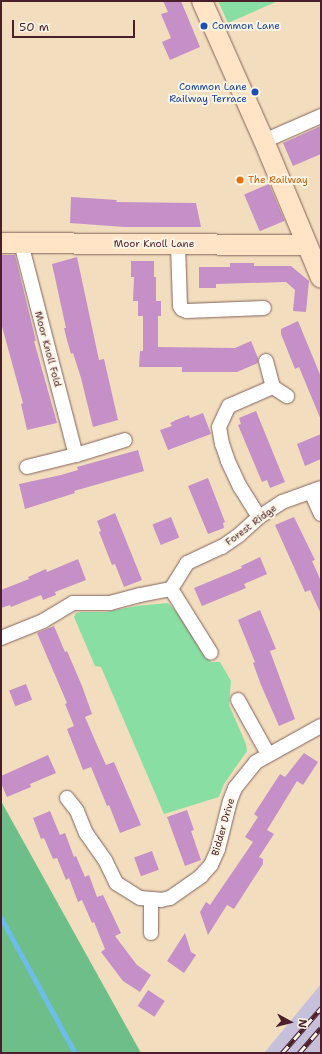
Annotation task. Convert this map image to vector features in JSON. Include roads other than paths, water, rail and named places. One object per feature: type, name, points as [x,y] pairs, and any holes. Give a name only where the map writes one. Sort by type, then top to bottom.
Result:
[{"type":"street","points":[[202,1],[264,141],[321,278]]},
{"type":"street","points":[[264,141],[321,116]]},
{"type":"street","name":"Moor Knoll Lane","points":[[1,243],[178,245],[307,244]]},
{"type":"street","name":"Moor Knoll Fold","points":[[21,243],[76,455]]},
{"type":"street","points":[[178,245],[180,306],[182,309],[187,311],[264,308]]},
{"type":"street","points":[[266,361],[273,387],[287,396]]},
{"type":"street","points":[[259,517],[240,486],[228,462],[222,444],[219,427],[229,406],[273,387]]},
{"type":"street","points":[[27,467],[76,455],[125,440]]},
{"type":"street","points":[[316,490],[321,514]]},
{"type":"street","name":"Forest Ridge","points":[[171,589],[187,563],[203,554],[222,547],[239,535],[259,517],[282,502],[316,490]]},
{"type":"street","points":[[1,638],[43,621],[73,603],[110,603],[171,589],[211,653]]},
{"type":"street","points":[[238,700],[268,754]]},
{"type":"street","name":"Bidder Drive","points":[[151,901],[170,898],[201,876],[211,865],[220,844],[230,801],[235,788],[256,762],[321,726]]},
{"type":"street","points":[[67,798],[77,811],[86,833],[105,860],[116,883],[140,898],[151,901],[151,933]]},
{"type":"waterway","points":[[1,918],[75,1053]]},
{"type":"railway","points":[[282,1053],[321,1008]]},
{"type":"railway","points":[[299,1053],[321,1028]]},
{"type":"place","name":"Common Lane","points":[[204,26]]},
{"type":"place","name":"Common Lane Railway Terrace","points":[[255,92]]},
{"type":"place","name":"The Railway","points":[[240,180]]}]
